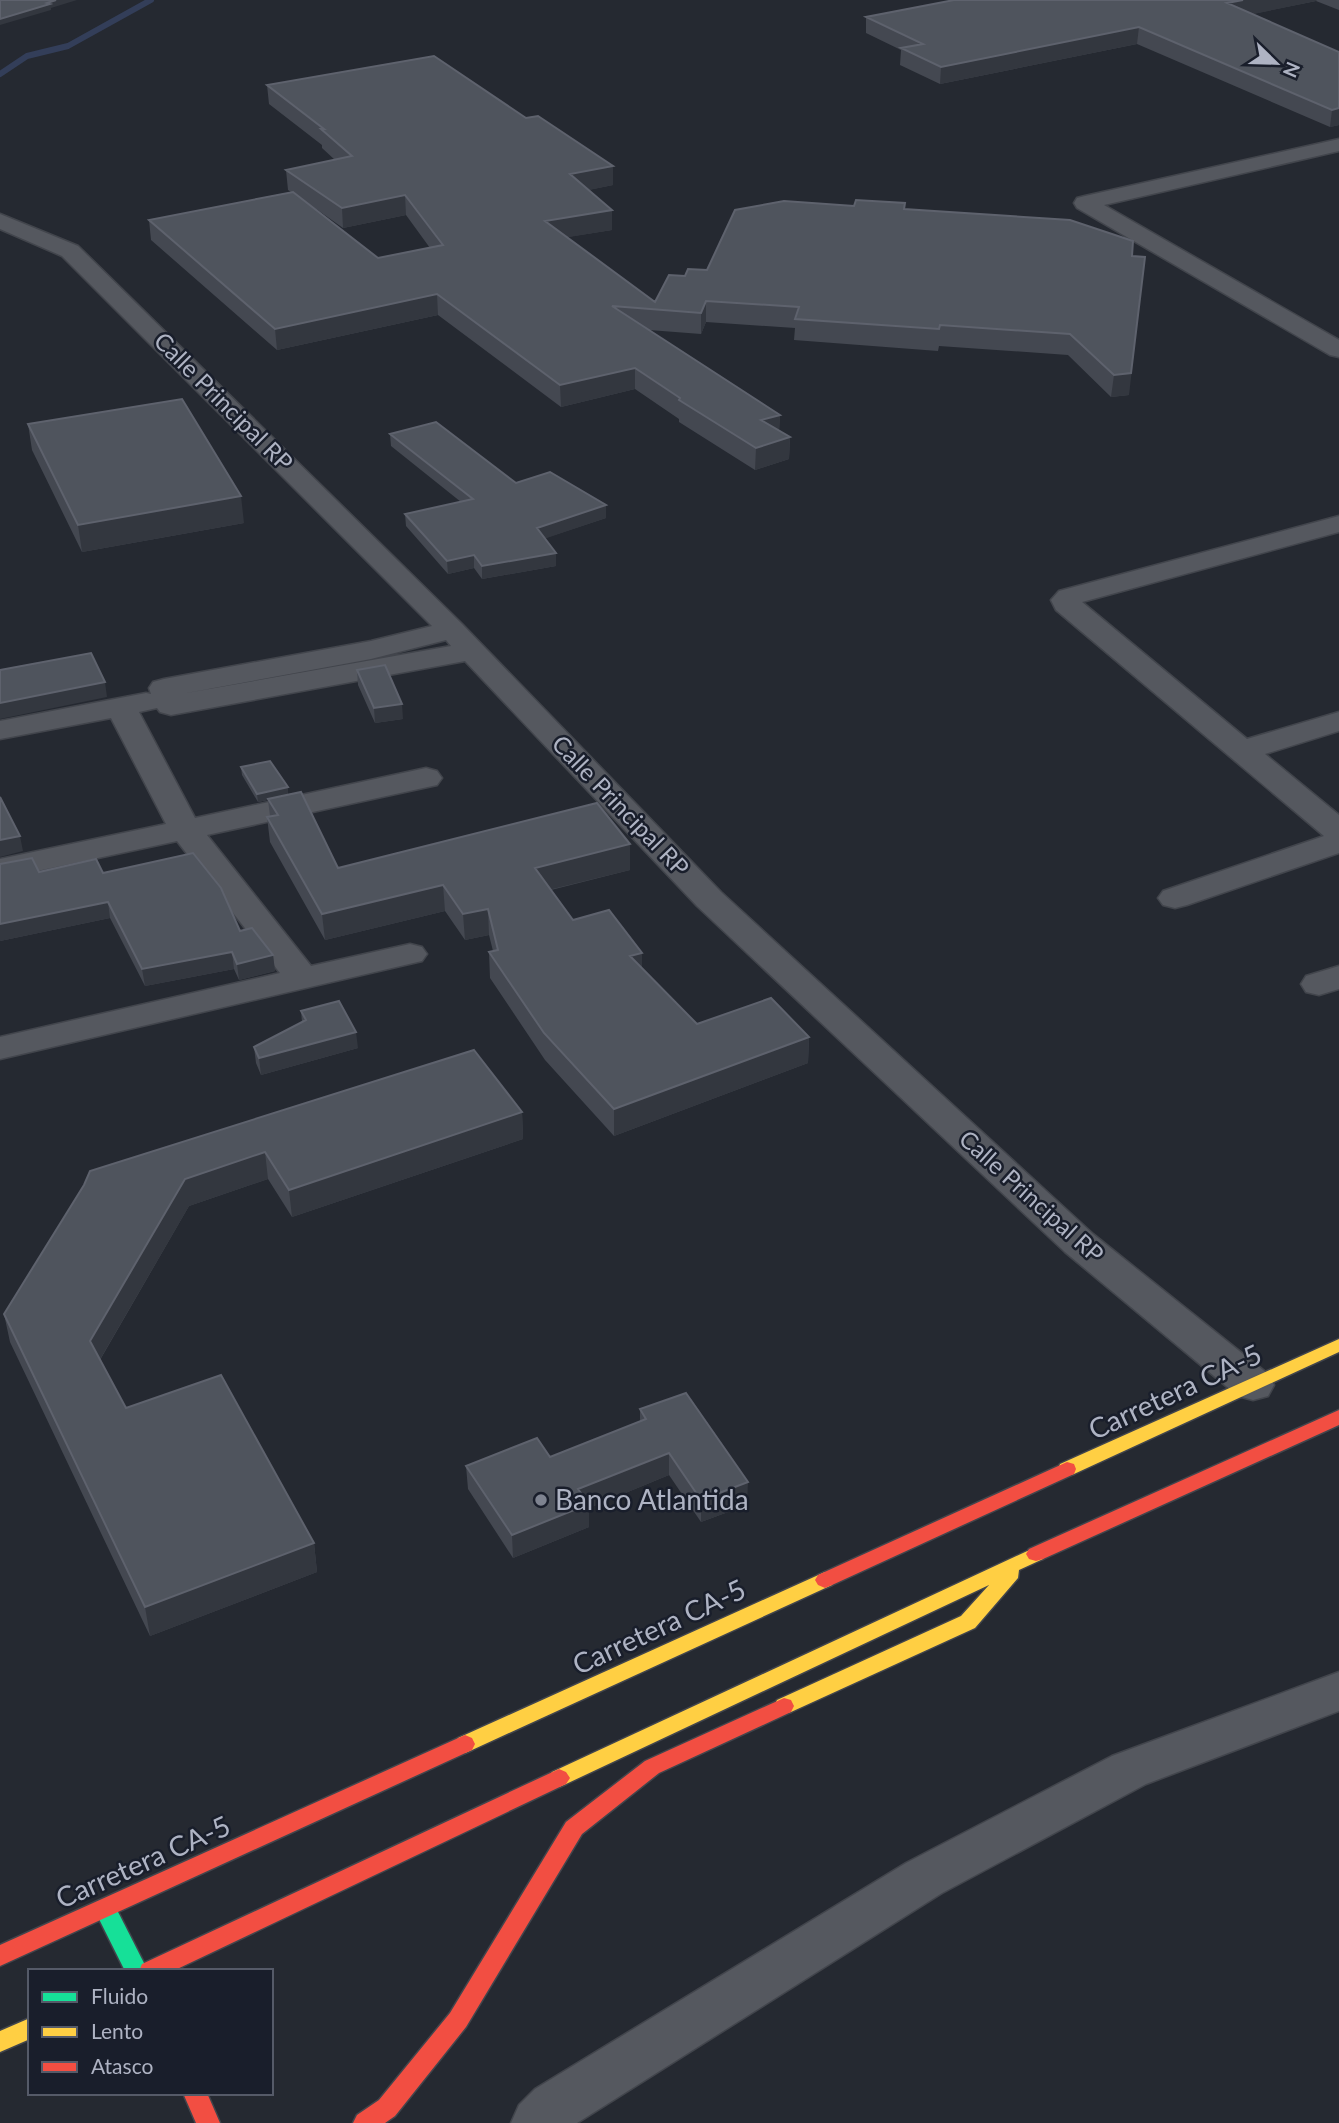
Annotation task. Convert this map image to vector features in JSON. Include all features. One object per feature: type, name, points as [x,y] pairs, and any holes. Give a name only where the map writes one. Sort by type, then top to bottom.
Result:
[{"type":"main road","name":"Carretera CA-5","points":[[0,1956],[1339,1345]]},
{"type":"main road","points":[[154,1969],[1021,1561],[1339,1417]]},
{"type":"main road","points":[[365,2123],[387,2108],[458,2021],[574,1828],[652,1767],[968,1622],[1021,1561]]},
{"type":"main road","points":[[105,1909],[136,1969]]},
{"type":"main road","points":[[0,2042],[28,2029]]},
{"type":"main road","points":[[196,2095],[208,2123]]},
{"type":"street","points":[[1339,145],[1085,203],[1339,350]]},
{"type":"street","name":"Calle Principal RP","points":[[0,221],[70,251],[462,640],[719,908],[1079,1243],[1253,1385]]},
{"type":"street","points":[[1339,524],[1065,600],[1066,604],[1339,832]]},
{"type":"street","points":[[0,730],[462,640]]},
{"type":"street","points":[[121,707],[185,829],[303,979]]},
{"type":"street","points":[[1242,751],[1339,721]]},
{"type":"street","points":[[0,869],[426,778]]},
{"type":"street","points":[[1175,898],[1339,842]]},
{"type":"street","points":[[0,1048],[410,954]]},
{"type":"street","points":[[539,2123],[554,2106],[924,1878],[1129,1770],[1339,1691]]},
{"type":"building","points":[[1,0],[56,0],[0,19]]},
{"type":"building","points":[[954,0],[1243,0],[1227,3],[1339,52],[1339,108],[1332,110],[1139,27],[941,67],[901,48],[923,44],[866,17]]},
{"type":"building","points":[[434,56],[526,118],[538,116],[613,166],[570,174],[612,210],[545,221],[655,302],[669,275],[685,276],[688,269],[707,270],[735,210],[784,201],[854,206],[856,200],[905,203],[904,209],[1070,220],[1133,241],[1132,256],[1145,257],[1131,373],[1114,375],[1070,334],[940,325],[939,329],[795,319],[799,307],[706,301],[701,313],[612,306],[780,415],[761,420],[790,437],[756,448],[679,400],[680,398],[635,368],[560,385],[437,294],[275,329],[149,220],[293,192],[378,258],[443,245],[405,195],[342,208],[286,170],[352,156],[321,129],[324,129],[267,85]]},
{"type":"building","points":[[182,399],[241,496],[78,525],[28,424]]},
{"type":"building","points":[[436,422],[516,483],[550,472],[606,505],[537,528],[556,553],[482,566],[474,555],[447,561],[405,514],[473,499],[390,434]]},
{"type":"building","points":[[91,653],[105,682],[0,703],[0,670]]},
{"type":"building","points":[[385,665],[402,704],[374,708],[357,670]]},
{"type":"building","points":[[270,761],[288,787],[257,794],[241,767]]},
{"type":"building","points":[[301,792],[338,868],[597,803],[630,844],[535,868],[573,920],[609,910],[642,953],[630,956],[697,1024],[771,998],[809,1037],[614,1109],[544,1033],[489,952],[498,950],[488,909],[463,914],[443,885],[322,914],[267,817],[278,815],[268,799]]},
{"type":"building","points":[[0,797],[20,836],[0,840]]},
{"type":"building","points":[[193,853],[221,888],[240,931],[252,928],[273,955],[237,964],[232,952],[142,969],[108,902],[0,924],[0,864],[32,858],[39,872],[96,859],[103,873]]},
{"type":"building","points":[[339,1001],[356,1032],[259,1058],[254,1047],[306,1020],[301,1011]]},
{"type":"building","points":[[474,1050],[522,1112],[289,1190],[265,1152],[185,1179],[90,1341],[126,1408],[221,1375],[314,1543],[145,1607],[4,1314],[90,1171]]},
{"type":"building","points":[[686,1393],[748,1482],[701,1500],[669,1453],[578,1489],[589,1504],[512,1535],[466,1466],[537,1438],[550,1457],[646,1419],[640,1409]]},
{"type":"waterway","points":[[0,74],[27,56],[68,46],[151,0]]},
{"type":"traffic: fast","points":[[105,1909],[136,1969]]},
{"type":"traffic: slow","points":[[1067,1469],[1339,1345]]},
{"type":"traffic: slow","points":[[559,1778],[1036,1554]]},
{"type":"traffic: slow","points":[[784,1706],[968,1622],[1011,1573]]},
{"type":"traffic: slow","points":[[465,1744],[825,1580]]},
{"type":"traffic: slow","points":[[0,2042],[28,2029]]},
{"type":"traffic: jam","points":[[1036,1554],[1339,1417]]},
{"type":"traffic: jam","points":[[825,1580],[1067,1469]]},
{"type":"traffic: jam","points":[[365,2123],[387,2108],[458,2020],[574,1828],[652,1767],[784,1706]]},
{"type":"traffic: jam","points":[[0,1956],[465,1744]]},
{"type":"traffic: jam","points":[[154,1969],[559,1778]]},
{"type":"traffic: jam","points":[[196,2095],[208,2123]]},
{"type":"place","name":"Banco Atlantida","points":[[541,1500]]}]
